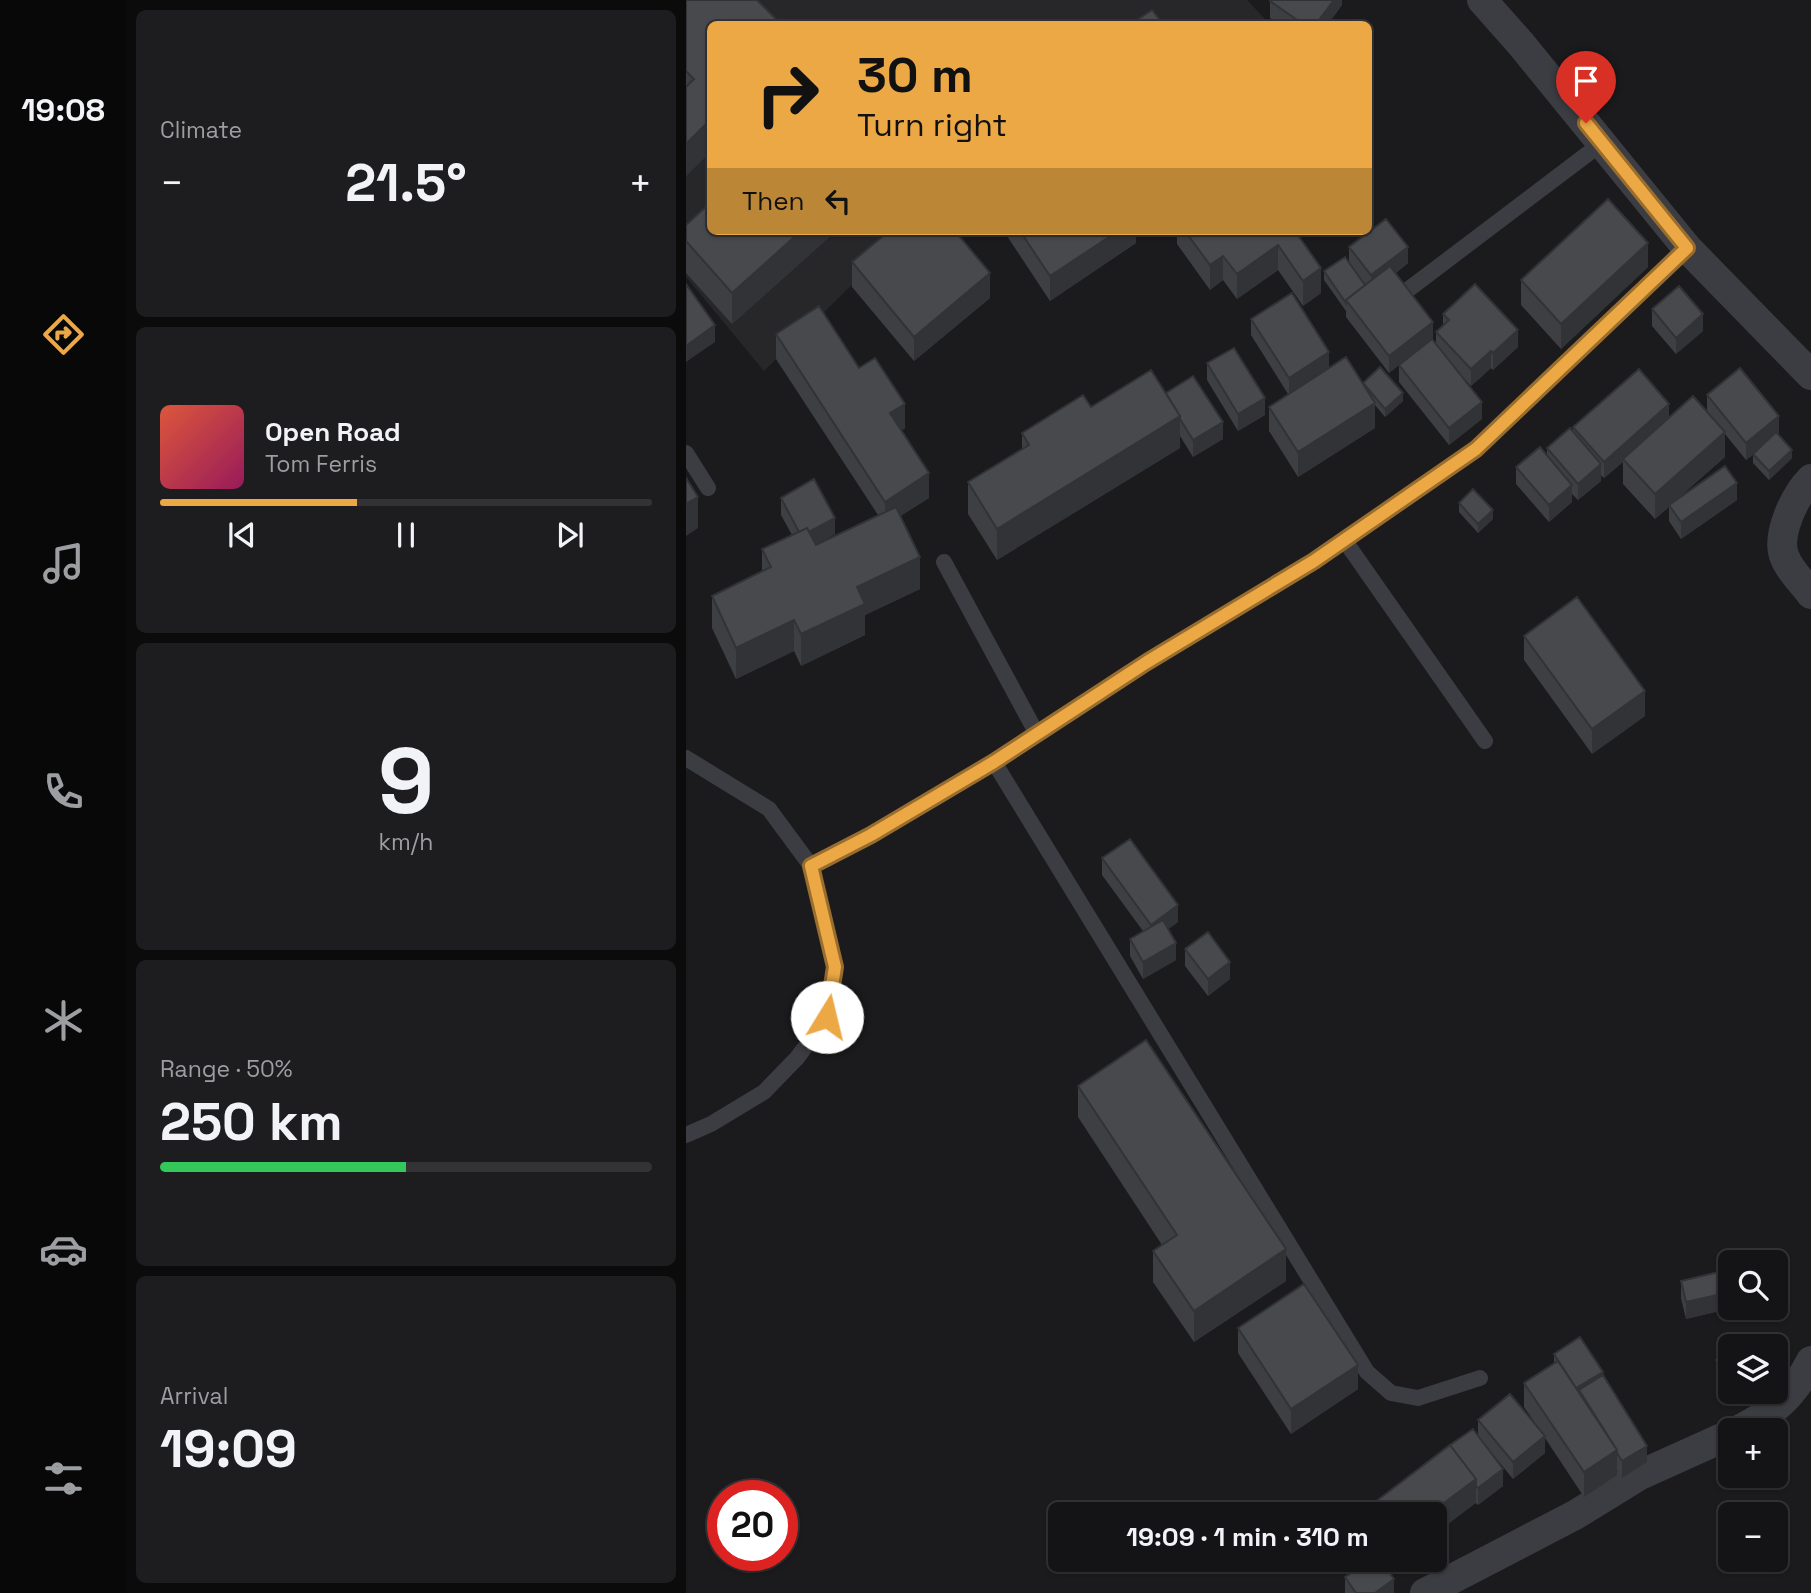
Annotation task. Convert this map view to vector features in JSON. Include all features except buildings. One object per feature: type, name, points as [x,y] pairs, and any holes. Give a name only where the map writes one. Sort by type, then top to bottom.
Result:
[{"type":"street","points":[[1482,0],[1687,248],[1811,375]]},
{"type":"street","points":[[1811,479],[1804,486],[1784,524],[1784,557],[1811,594]]},
{"type":"street","points":[[1761,1418],[1797,1388],[1811,1362]]},
{"type":"street","points":[[1425,1593],[1574,1515],[1640,1475],[1718,1440]]},
{"type":"lane","points":[[1409,289],[1602,143]]},
{"type":"lane","points":[[811,866],[871,835],[994,762],[1147,662],[1345,541],[1476,449],[1687,248]]},
{"type":"lane","points":[[686,453],[708,488]]},
{"type":"lane","points":[[1345,541],[1486,741]]},
{"type":"lane","points":[[944,562],[1037,734]]},
{"type":"lane","points":[[686,758],[769,810],[811,866],[835,967],[827,1017],[797,1058],[765,1092],[711,1124],[686,1135]]},
{"type":"lane","points":[[994,762],[1367,1372],[1391,1393],[1418,1398],[1480,1378]]},
{"type":"shaded area","points":[[686,0],[1247,0],[1267,21],[707,21],[707,235],[903,235],[764,371],[686,277]]},
{"type":"route","points":[[827,1017],[835,967],[811,866],[871,835],[994,762],[1147,662],[1345,541],[1476,449],[1687,248],[1586,123]]}]
